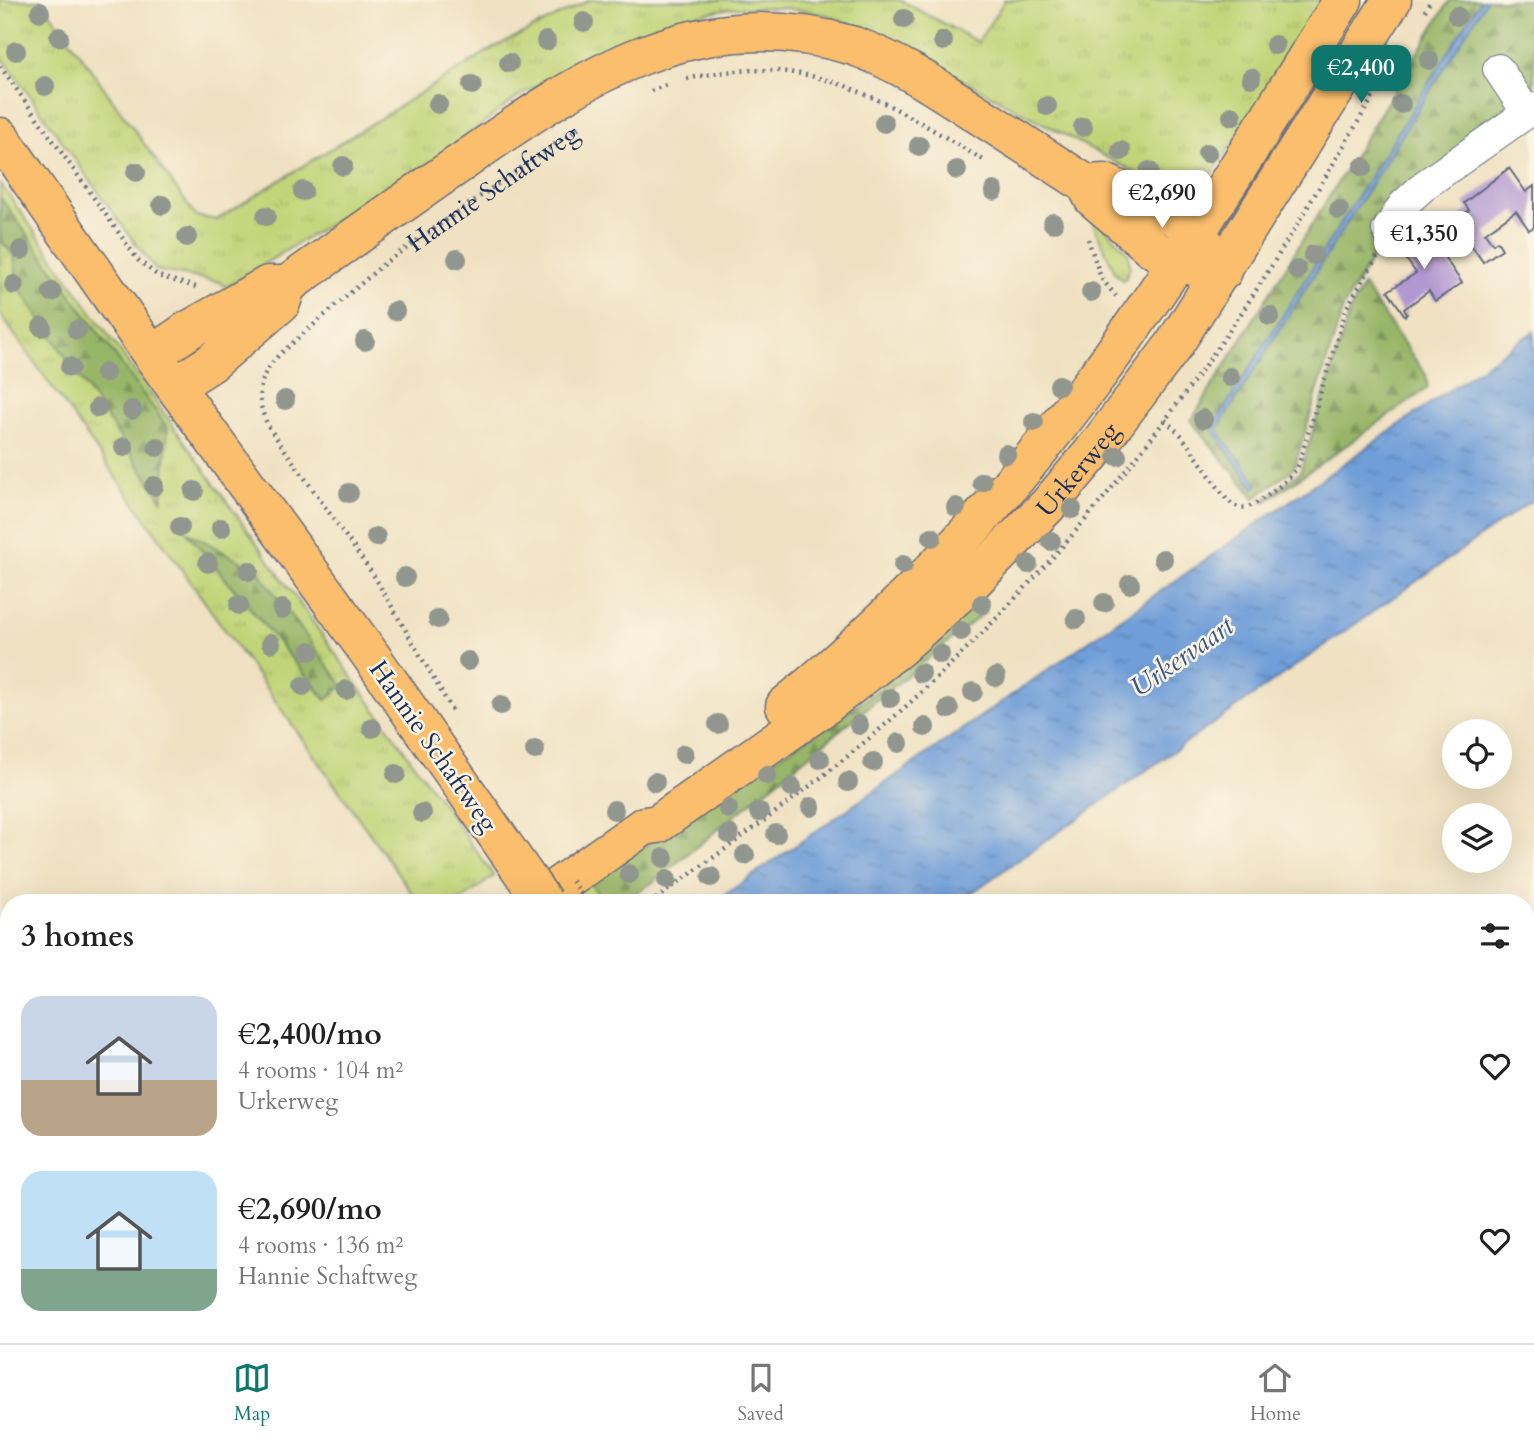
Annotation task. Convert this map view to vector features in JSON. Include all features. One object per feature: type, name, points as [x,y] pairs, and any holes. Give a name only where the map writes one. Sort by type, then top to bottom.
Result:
[{"type":"main road","name":"Urkerweg","points":[[644,826],[649,812],[737,745],[841,658],[952,548],[1024,467],[1087,389],[1176,263],[1343,0]]},
{"type":"main road","name":"Urkerweg","points":[[547,894],[644,826],[658,824],[849,688],[899,648],[973,581],[1048,505],[1093,452],[1174,345],[1392,0]]},
{"type":"main road","name":"Hannie Schaftweg","points":[[152,355],[187,331],[268,285],[287,285],[539,108],[594,74],[667,43],[719,33],[756,30],[797,33],[837,41],[874,54],[947,93],[1086,184],[1093,198],[1152,248],[1176,263],[1223,271]]},
{"type":"main road","name":"Hannie Schaftweg","points":[[0,137],[152,355],[538,894]]},
{"type":"main road","name":"Hannie Schaftweg","points":[[1086,184],[1105,183],[1172,216],[1197,232],[1223,271]]},
{"type":"main road","name":"Hannie Schaftweg","points":[[175,386],[211,363],[281,303],[287,285]]},
{"type":"street","points":[[1383,242],[1404,205],[1419,190],[1531,110],[1498,69]]},
{"type":"path","points":[[0,66],[138,260],[158,276],[204,289]]},
{"type":"path","points":[[684,79],[729,71],[754,70],[794,72],[831,80],[881,100],[987,163]]},
{"type":"path","points":[[646,92],[676,82]]},
{"type":"path","name":"Hannie Schaftweg","points":[[458,720],[374,576],[270,429],[262,411],[261,386],[264,373],[280,354],[378,268],[586,122]]},
{"type":"path","points":[[1208,361],[1263,279],[1318,188]]},
{"type":"path","points":[[1087,236],[1105,286],[1122,301]]},
{"type":"path","points":[[1166,420],[1181,435],[1227,500],[1235,505],[1250,506],[1292,475],[1298,466],[1347,307],[1383,242]]},
{"type":"green space","points":[[0,0],[41,0],[196,216],[216,220],[495,47],[590,0],[900,0],[978,42],[1005,0],[1331,0],[1212,174],[1180,182],[1147,179],[879,35],[827,15],[786,8],[731,8],[675,19],[605,49],[519,96],[430,163],[226,287],[220,282],[156,270],[0,54]]},
{"type":"green space","points":[[1450,0],[1534,0],[1534,95],[1383,239],[1344,306],[1294,468],[1255,498],[1191,421]]},
{"type":"green space","points":[[0,183],[494,876],[469,894],[413,894],[0,314]]},
{"type":"green space","points":[[0,197],[168,428],[162,500],[18,286],[14,255],[0,240]]},
{"type":"green space","points":[[1087,210],[1128,252],[1130,266],[1126,278],[1122,280],[1115,272]]},
{"type":"green space","points":[[1363,285],[1426,375],[1428,388],[1265,502],[1263,501],[1300,472],[1350,311]]},
{"type":"green space","points":[[186,531],[258,571],[343,686],[326,700]]},
{"type":"green space","points":[[978,600],[985,612],[652,883],[634,894],[598,894],[590,882],[874,693]]},
{"type":"green space","points":[[590,882],[598,894],[572,894]]},
{"type":"water","points":[[1481,0],[1487,0],[1218,428],[1257,483],[1254,488],[1212,428]]},
{"type":"water","name":"Urkervaart","points":[[1534,331],[1534,499],[970,894],[726,894]]},
{"type":"building","points":[[1509,168],[1526,192],[1534,186],[1534,227],[1529,230],[1516,211],[1485,233],[1493,244],[1497,241],[1502,249],[1483,262],[1454,220],[1469,210],[1464,203]]},
{"type":"building","points":[[1424,227],[1462,283],[1435,301],[1429,291],[1404,309],[1407,314],[1405,316],[1388,291],[1416,273],[1397,246]]}]
